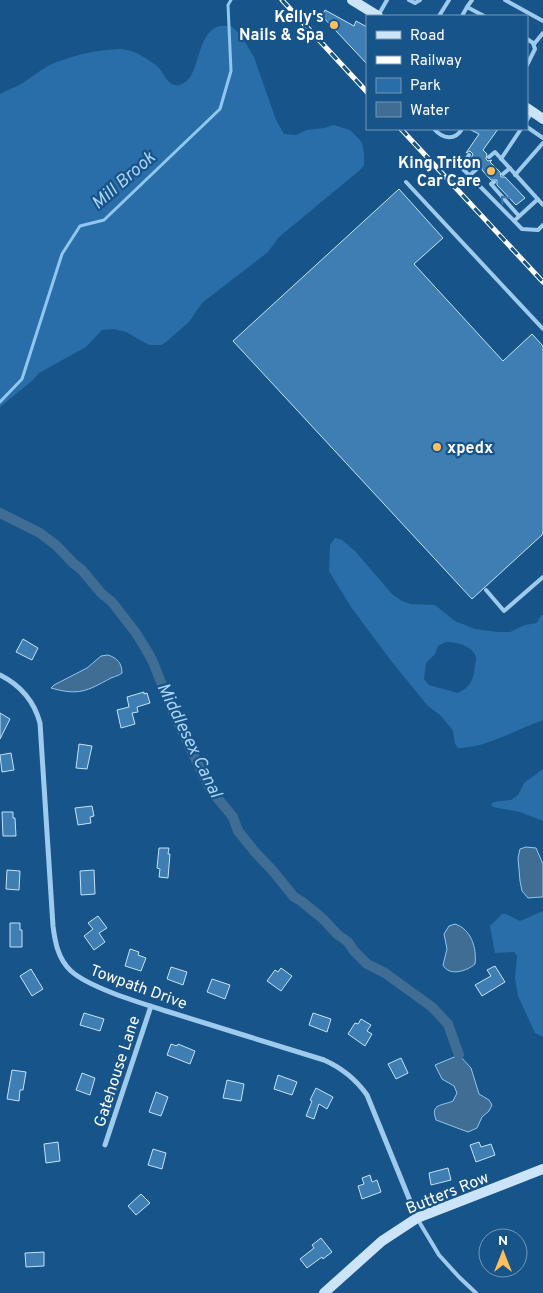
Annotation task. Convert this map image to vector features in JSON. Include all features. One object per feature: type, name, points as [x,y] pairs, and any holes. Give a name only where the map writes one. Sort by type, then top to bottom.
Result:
[{"type":"street","points":[[352,0],[376,15]]},
{"type":"street","points":[[529,113],[543,119]]},
{"type":"street","name":"Towpath Drive","points":[[0,675],[14,683],[27,695],[40,723],[53,926],[59,954],[71,971],[81,979],[151,1006],[324,1060],[351,1075],[370,1101],[416,1218]]},
{"type":"street","name":"Gatehouse Lane","points":[[104,1145],[151,1006]]},
{"type":"street","name":"Butters Row","points":[[324,1293],[382,1242],[416,1218],[543,1169]]},
{"type":"lane","points":[[379,15],[387,0]]},
{"type":"lane","points":[[408,0],[415,4],[420,0]]},
{"type":"lane","points":[[441,15],[449,0]]},
{"type":"lane","points":[[463,15],[472,0]]},
{"type":"lane","points":[[505,0],[543,21]]},
{"type":"lane","points":[[467,7],[482,15]]},
{"type":"lane","points":[[534,44],[543,33]]},
{"type":"lane","points":[[528,40],[534,44],[535,51],[528,63]]},
{"type":"lane","points":[[528,128],[543,138]]},
{"type":"lane","points":[[435,130],[442,136],[452,138],[458,135],[461,130]]},
{"type":"lane","points":[[501,159],[520,130]]},
{"type":"lane","points":[[515,175],[543,144]]},
{"type":"lane","points":[[489,157],[495,152],[543,204]]},
{"type":"lane","points":[[469,155],[461,167],[522,229],[538,230],[543,225]]},
{"type":"lane","points":[[470,176],[479,167]]},
{"type":"lane","points":[[503,174],[510,168]]},
{"type":"lane","points":[[406,182],[543,329]]},
{"type":"lane","points":[[494,182],[491,184],[519,216]]},
{"type":"lane","points":[[514,221],[538,199]]},
{"type":"lane","points":[[486,590],[504,611],[543,577]]},
{"type":"lane","points":[[416,1218],[439,1255],[476,1293]]},
{"type":"green space","points":[[220,26],[231,26],[240,34],[254,57],[276,120],[284,134],[296,135],[307,130],[334,125],[350,130],[362,143],[364,165],[279,237],[268,252],[202,303],[189,322],[166,342],[161,345],[149,345],[126,332],[114,329],[102,330],[86,347],[39,373],[0,407],[0,94],[21,84],[57,62],[86,53],[116,49],[124,49],[143,56],[157,66],[171,84],[179,85],[186,82],[191,75],[206,37],[212,30]]},
{"type":"green space","points":[[335,538],[342,540],[355,551],[392,594],[402,601],[411,604],[435,605],[455,621],[475,629],[510,632],[525,625],[537,623],[541,615],[543,615],[543,720],[490,742],[458,748],[455,744],[451,728],[441,716],[427,705],[351,607],[329,571],[330,545]],"holes":[[[450,642],[469,648],[476,658],[471,682],[458,693],[429,685],[424,679],[426,663],[435,654],[438,646]]]},
{"type":"green space","points":[[543,769],[543,821],[520,812],[493,807],[491,804],[494,802],[511,800],[518,795],[524,783]]},
{"type":"green space","points":[[543,911],[543,1037],[535,1033],[518,996],[515,978],[517,956],[514,952],[495,953],[490,926],[502,914],[520,921]]},
{"type":"water","points":[[108,655],[118,661],[122,673],[82,691],[69,692],[51,688],[87,668],[101,656]]},
{"type":"water","points":[[526,847],[536,848],[543,864],[543,897],[528,898],[522,891],[518,858],[520,849]]},
{"type":"water","points":[[455,924],[461,926],[469,935],[475,952],[475,964],[458,972],[449,971],[443,965],[447,949],[444,934],[449,926]]},
{"type":"water","points":[[459,1055],[471,1068],[479,1094],[489,1100],[492,1105],[489,1111],[482,1117],[477,1128],[468,1132],[436,1120],[435,1115],[438,1106],[453,1101],[457,1093],[454,1086],[442,1079],[435,1065]]},
{"type":"building","points":[[325,10],[354,26],[356,21],[366,26],[366,63],[322,16]]},
{"type":"building","name":"King Triton Car Care","points":[[471,130],[497,130],[483,150],[487,154],[486,159],[488,161],[492,160],[490,162],[500,172],[501,177],[505,177],[525,198],[516,205],[497,185],[497,180],[491,180],[482,170],[481,164],[475,165],[470,161],[473,154],[470,151],[466,153],[479,134]]},
{"type":"building","name":"xpedx","points":[[399,189],[443,238],[414,264],[503,361],[532,334],[543,346],[543,534],[472,599],[233,341]]},
{"type":"building","points":[[23,639],[38,648],[32,660],[16,652]]},
{"type":"building","points":[[144,692],[144,694],[147,693],[150,703],[137,707],[138,712],[132,713],[135,724],[121,728],[117,710],[129,707],[127,697]]},
{"type":"building","points":[[0,713],[10,719],[0,739]]},
{"type":"building","points":[[79,744],[92,746],[87,769],[76,768]]},
{"type":"building","points":[[11,753],[14,770],[2,772],[0,755]]},
{"type":"building","points":[[92,806],[94,816],[90,817],[91,823],[78,825],[75,808]]},
{"type":"building","points":[[2,812],[13,812],[16,836],[3,836]]},
{"type":"building","points":[[159,848],[169,848],[168,878],[159,877],[160,869],[157,868]]},
{"type":"building","points":[[7,870],[20,871],[19,890],[6,889]]},
{"type":"building","points":[[94,870],[95,894],[81,895],[80,871]]},
{"type":"building","points":[[98,916],[107,928],[99,933],[105,942],[94,950],[84,936],[93,929],[88,923]]},
{"type":"building","points":[[10,923],[20,923],[22,947],[10,947]]},
{"type":"building","points":[[130,949],[139,952],[138,955],[146,958],[141,971],[125,966]]},
{"type":"building","points":[[495,966],[505,982],[482,996],[475,985],[491,976],[487,970]]},
{"type":"building","points":[[171,967],[187,972],[183,985],[167,979]]},
{"type":"building","points":[[281,968],[292,976],[281,991],[267,981],[275,970],[278,972]]},
{"type":"building","points":[[31,969],[43,989],[32,996],[20,976]]},
{"type":"building","points":[[212,979],[230,985],[225,999],[207,992]]},
{"type":"building","points":[[84,1013],[104,1019],[100,1031],[80,1025]]},
{"type":"building","points":[[313,1013],[331,1019],[327,1032],[309,1025]]},
{"type":"building","points":[[361,1019],[371,1025],[367,1031],[372,1034],[365,1046],[348,1034],[355,1023],[358,1024]]},
{"type":"building","points":[[171,1044],[177,1046],[178,1044],[195,1051],[190,1064],[167,1055]]},
{"type":"building","points":[[401,1058],[408,1073],[396,1079],[388,1064]]},
{"type":"building","points":[[12,1070],[26,1072],[23,1090],[20,1090],[19,1101],[7,1099]]},
{"type":"building","points":[[82,1073],[95,1078],[90,1095],[76,1090]]},
{"type":"building","points":[[278,1075],[297,1082],[292,1095],[274,1089]]},
{"type":"building","points":[[227,1080],[244,1084],[241,1101],[223,1098]]},
{"type":"building","points":[[316,1088],[333,1097],[327,1109],[319,1104],[314,1119],[306,1116],[312,1101],[310,1100]]},
{"type":"building","points":[[156,1092],[168,1097],[161,1116],[149,1112]]},
{"type":"building","points":[[58,1142],[60,1161],[46,1163],[44,1144]]},
{"type":"building","points":[[479,1142],[481,1147],[491,1144],[495,1155],[476,1162],[470,1145]]},
{"type":"building","points":[[153,1149],[166,1153],[162,1169],[148,1165]]},
{"type":"building","points":[[448,1168],[451,1180],[431,1185],[429,1173]]},
{"type":"building","points":[[370,1175],[372,1182],[377,1180],[381,1192],[362,1199],[358,1186],[364,1184],[362,1178]]},
{"type":"building","points":[[141,1194],[150,1203],[136,1215],[128,1206]]},
{"type":"building","points":[[321,1238],[332,1252],[307,1268],[300,1259],[314,1248],[312,1245]]},
{"type":"building","points":[[44,1252],[44,1266],[26,1267],[25,1253]]},
{"type":"waterway","name":"Mill Brook","points":[[0,402],[22,379],[62,254],[80,226],[104,220],[220,109],[231,71],[228,5],[231,0]]},
{"type":"waterway","name":"Middlesex Canal","points":[[0,513],[40,533],[57,546],[82,570],[101,593],[112,602],[136,633],[147,651],[171,708],[210,789],[233,817],[238,831],[294,897],[322,918],[337,934],[348,942],[367,964],[385,973],[432,1007],[448,1024],[459,1055]]},
{"type":"railway","points":[[282,0],[366,91]]},
{"type":"railway","points":[[402,130],[543,282]]},
{"type":"place","name":"Kelly's Nails & Spa","points":[[334,25]]},
{"type":"place","name":"King Triton Car Care","points":[[491,171]]},
{"type":"place","name":"xpedx","points":[[437,447]]}]
